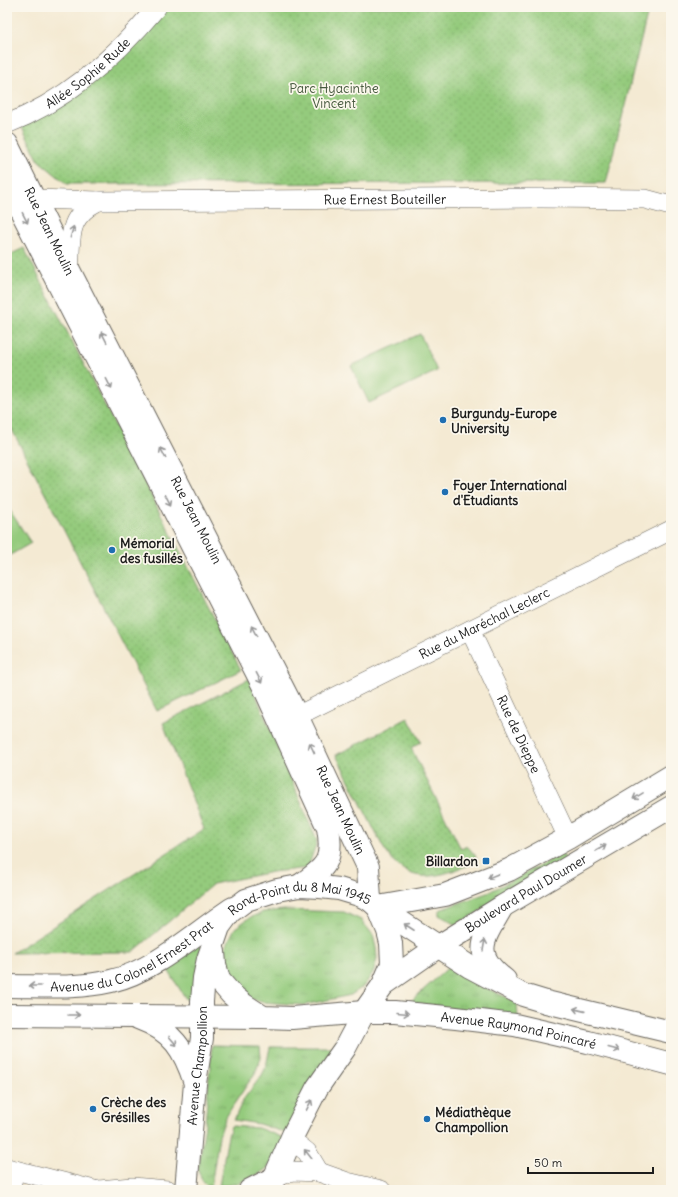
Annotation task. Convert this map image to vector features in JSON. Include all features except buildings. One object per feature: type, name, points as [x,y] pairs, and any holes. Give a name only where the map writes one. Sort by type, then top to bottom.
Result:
[{"type":"main road","name":"Rue Jean Moulin","points":[[7,144],[297,716],[368,867],[374,904]]},
{"type":"main road","name":"Rue Jean Moulin","points":[[7,183],[262,685],[328,828],[331,842],[328,860],[322,869],[299,886]]},
{"type":"main road","name":"Boulevard Paul Doumer","points":[[374,904],[445,895],[509,870],[568,838],[671,776]]},
{"type":"main road","name":"Boulevard Paul Doumer","points":[[384,985],[440,946],[503,906],[671,807]]},
{"type":"main road","name":"Rond-Point du 8 Mai 1945","points":[[263,1017],[231,994],[219,980],[215,964],[214,943],[219,927],[224,919],[230,912],[246,900],[277,890],[299,886],[339,889],[359,895],[374,904],[388,931],[391,943],[392,964],[384,985],[364,1012]]},
{"type":"main road","name":"Avenue du Colonel Ernest Prat","points":[[7,986],[86,985],[112,981],[131,974],[156,961],[246,900]]},
{"type":"main road","points":[[374,904],[470,967],[523,994],[546,1002],[671,1032]]},
{"type":"main road","points":[[503,906],[490,928],[483,944],[483,952],[492,968],[523,994]]},
{"type":"main road","name":"Avenue Champollion","points":[[186,1190],[195,1083],[202,1038],[204,978],[208,959],[214,943]]},
{"type":"main road","points":[[7,1015],[129,1015],[292,1018],[364,1012]]},
{"type":"main road","points":[[250,1190],[272,1184],[318,1088],[345,1048],[364,1012]]},
{"type":"main road","name":"Avenue Raymond Poincaré","points":[[364,1012],[395,1012],[515,1025],[588,1042],[671,1064]]},
{"type":"main road","points":[[129,1015],[153,1024],[164,1031],[177,1044],[187,1060],[195,1083]]},
{"type":"street","name":"Allée Sophie Rude","points":[[7,124],[43,106],[70,88],[117,50],[157,7]]},
{"type":"street","name":"Rue Ernest Bouteiller","points":[[35,199],[98,201],[541,198],[645,199],[671,206]]},
{"type":"street","points":[[70,270],[70,238],[72,228],[77,218],[83,211],[98,201]]},
{"type":"street","name":"Rue du Maréchal Leclerc","points":[[297,716],[671,530]]},
{"type":"street","name":"Rue de Dieppe","points":[[470,630],[568,838]]},
{"type":"street","points":[[292,1140],[307,1152],[319,1172]]},
{"type":"street","points":[[10,1190],[11,1169],[94,1190]]},
{"type":"street","points":[[272,1184],[292,1171],[319,1172],[347,1182],[381,1190]]},
{"type":"street","points":[[99,1190],[132,1187],[168,1190]]},
{"type":"green space","name":"Parc Hyacinthe Vincent","points":[[166,7],[649,7],[606,183],[67,184],[39,161],[20,123]]},
{"type":"green space","points":[[24,248],[241,670],[157,711],[7,420],[7,256]]},
{"type":"green space","points":[[420,334],[437,371],[369,403],[351,366]]},
{"type":"green space","points":[[7,506],[31,543],[7,557]]},
{"type":"green space","points":[[249,679],[317,841],[308,868],[272,872],[213,884],[133,952],[12,953],[204,829],[163,723]]},
{"type":"green space","points":[[408,718],[421,742],[411,748],[461,849],[467,846],[475,855],[477,862],[437,875],[414,875],[403,870],[393,861],[383,847],[336,755]]},
{"type":"green space","points":[[562,854],[566,859],[457,925],[439,915],[439,911],[442,909],[487,893]]},
{"type":"green space","points":[[284,910],[344,912],[361,920],[373,935],[377,958],[374,971],[364,986],[351,995],[304,1005],[262,1002],[248,998],[236,990],[222,962],[226,946],[235,928],[249,918],[263,912]]},
{"type":"green space","points":[[200,944],[203,947],[192,1005],[186,999],[166,967]]},
{"type":"green space","points":[[451,965],[482,986],[517,1002],[518,1019],[410,1002]]},
{"type":"green space","points":[[212,1045],[260,1046],[261,1058],[255,1073],[225,1119],[219,1136],[211,1186],[207,1186],[203,1182],[198,1170],[205,1124]]},
{"type":"green space","points":[[270,1047],[336,1047],[286,1133],[259,1124],[234,1120],[243,1100],[262,1075],[266,1067]]},
{"type":"green space","points":[[231,1126],[258,1128],[284,1138],[277,1156],[272,1164],[266,1169],[243,1181],[219,1186],[228,1136]]},
{"type":"place","name":"Burgundy-Europe University","points":[[443,420]]},
{"type":"place","name":"Foyer International d'Etudiants","points":[[445,492]]},
{"type":"place","name":"Mémorial des fusillés","points":[[112,550]]},
{"type":"place","name":"Billardon","points":[[486,861]]},
{"type":"place","name":"Crèche des Grésilles","points":[[93,1109]]},
{"type":"place","name":"Médiathèque Champollion","points":[[427,1119]]}]
